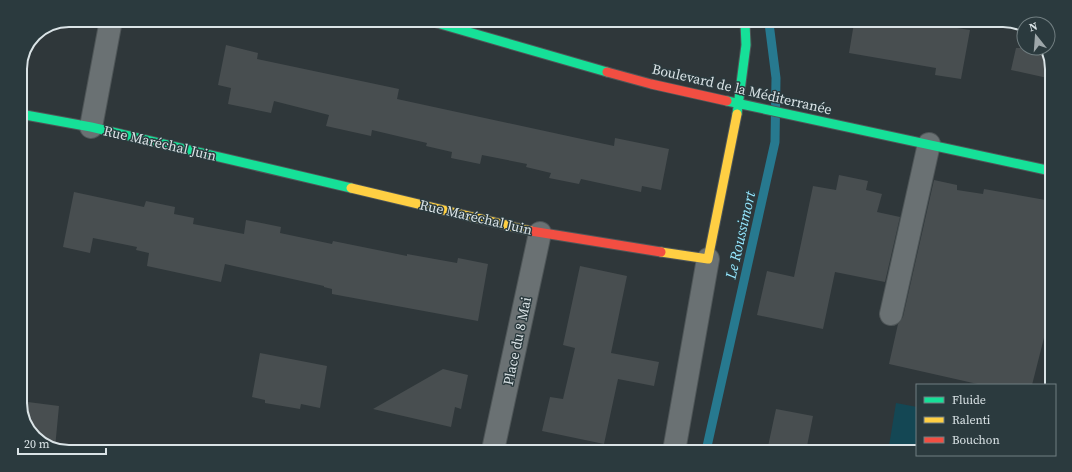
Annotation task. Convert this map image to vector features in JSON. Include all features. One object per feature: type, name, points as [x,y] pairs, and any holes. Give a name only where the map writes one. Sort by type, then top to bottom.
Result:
[{"type":"street","name":"Rue Maréchal Juin","points":[[91,127],[110,27]]},
{"type":"street","name":"Boulevard de la Méditerranée","points":[[451,27],[644,82],[1045,171]]},
{"type":"street","points":[[675,445],[708,259],[739,103],[746,46],[745,27]]},
{"type":"street","name":"Rue Maréchal Juin","points":[[27,115],[91,127],[540,233],[708,259]]},
{"type":"street","points":[[891,314],[929,144]]},
{"type":"street","name":"Place du 8 Mai","points":[[494,445],[540,233]]},
{"type":"shaded area","points":[[896,403],[916,407],[916,445],[889,445]]},
{"type":"building","points":[[853,27],[950,27],[970,30],[961,79],[935,75],[936,68],[849,53]]},
{"type":"building","points":[[226,45],[258,53],[257,59],[399,89],[397,99],[614,146],[615,138],[669,149],[661,190],[642,186],[641,192],[581,179],[579,184],[549,178],[551,173],[526,167],[527,164],[482,155],[480,164],[451,158],[452,152],[426,146],[427,143],[372,130],[371,136],[326,126],[329,115],[274,101],[271,113],[228,104],[231,88],[218,85]]},
{"type":"building","points":[[1016,48],[1016,56],[1043,56],[1045,77],[1011,70]]},
{"type":"building","points":[[839,175],[868,181],[866,190],[882,194],[877,212],[900,217],[885,282],[835,272],[823,329],[757,315],[767,271],[794,277],[813,186],[836,190]]},
{"type":"building","points":[[934,180],[957,185],[957,190],[983,194],[984,189],[1045,200],[1045,334],[1032,384],[978,384],[889,364],[898,324],[903,317]]},
{"type":"building","points":[[74,192],[144,207],[146,201],[175,207],[174,214],[194,218],[193,224],[244,234],[246,220],[281,227],[280,233],[332,244],[333,241],[407,256],[407,254],[457,263],[458,258],[488,264],[478,321],[332,294],[332,289],[324,286],[225,264],[221,282],[147,266],[149,253],[136,250],[137,247],[93,238],[90,253],[63,247]]},
{"type":"building","points":[[580,266],[627,276],[611,353],[659,362],[654,386],[618,379],[604,444],[542,431],[550,397],[563,399],[575,348],[563,345]]},
{"type":"building","points":[[260,353],[327,366],[320,408],[301,404],[300,409],[265,403],[265,400],[252,397]]},
{"type":"building","points":[[443,369],[468,375],[461,409],[455,407],[451,427],[373,409]]},
{"type":"building","points":[[27,402],[59,406],[56,443],[43,436],[36,429],[28,414]]},
{"type":"building","points":[[776,409],[813,416],[807,445],[768,445]]},
{"type":"waterway","name":"Le Roussimort","points":[[707,445],[775,142],[776,78],[770,27]]},
{"type":"traffic: fast","points":[[451,27],[607,72]]},
{"type":"traffic: fast","points":[[737,114],[746,45],[745,27]]},
{"type":"traffic: fast","points":[[727,101],[1045,170]]},
{"type":"traffic: fast","points":[[27,115],[91,127],[351,188]]},
{"type":"traffic: slow","points":[[661,252],[708,259],[737,114]]},
{"type":"traffic: slow","points":[[351,188],[531,231]]},
{"type":"traffic: jam","points":[[607,72],[651,84],[727,101]]},
{"type":"traffic: jam","points":[[531,231],[661,252]]}]
